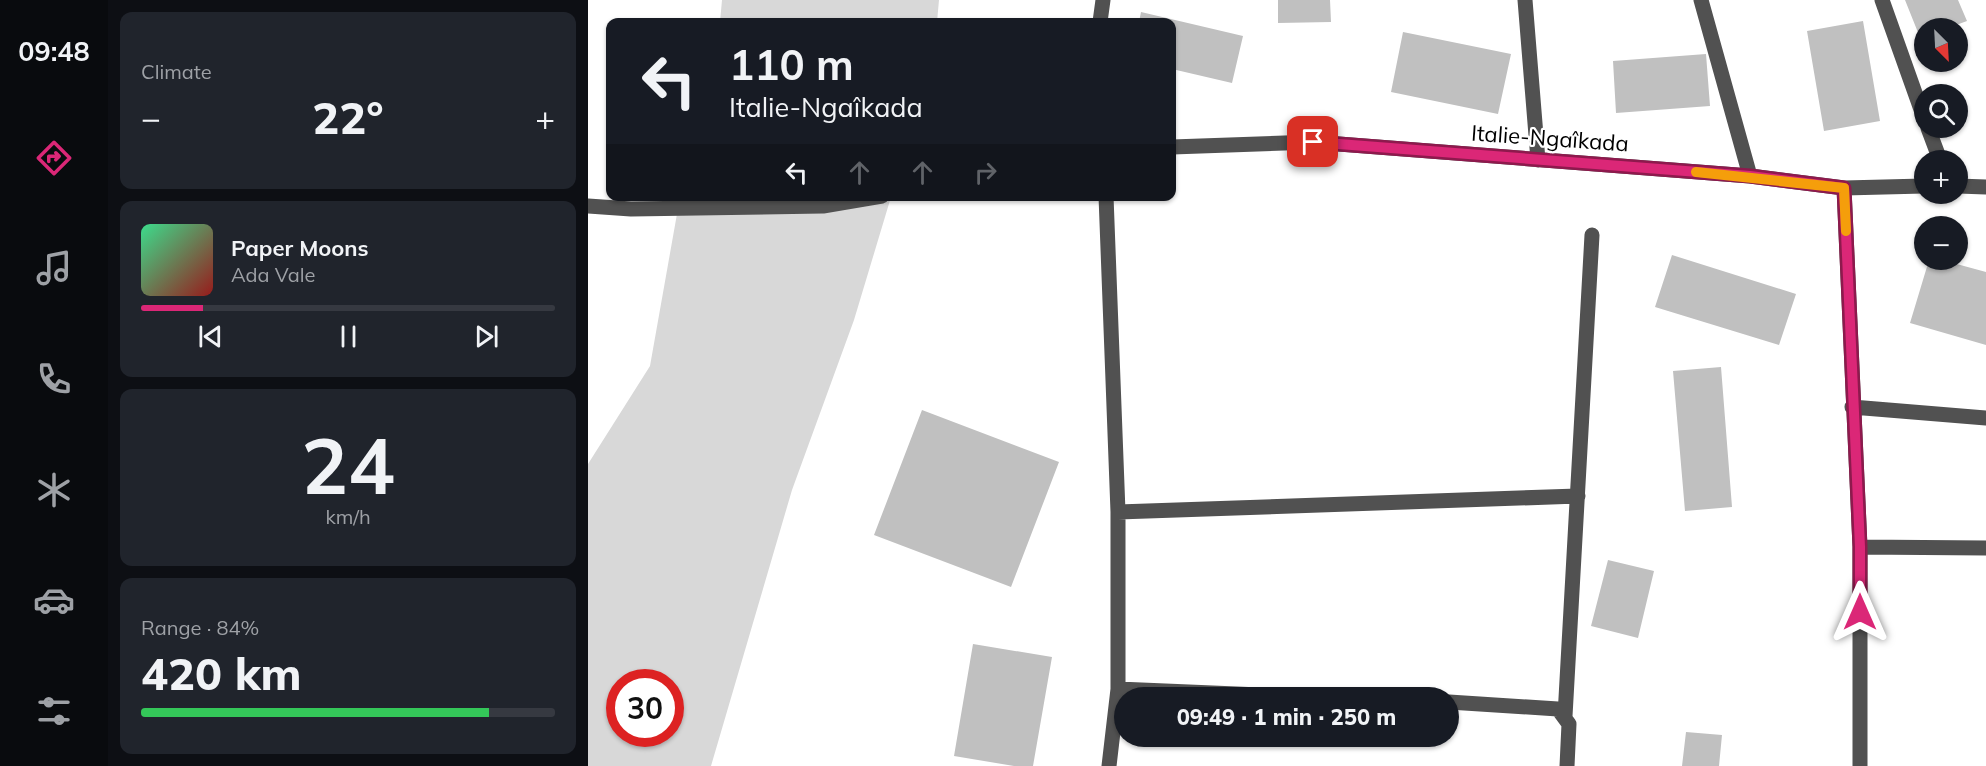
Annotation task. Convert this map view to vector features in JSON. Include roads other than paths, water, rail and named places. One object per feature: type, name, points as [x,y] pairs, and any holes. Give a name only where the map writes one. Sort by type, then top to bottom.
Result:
[{"type":"street","points":[[1101,18],[1103,0]]},
{"type":"street","points":[[1525,0],[1538,160]]},
{"type":"street","points":[[1701,0],[1750,176]]},
{"type":"street","points":[[1882,0],[1914,90]]},
{"type":"street","name":"Italie-Ngaîkada","points":[[1176,147],[1313,142],[1750,176],[1844,188],[1914,186]]},
{"type":"street","points":[[1968,186],[1986,187]]},
{"type":"street","points":[[1844,188],[1860,547],[1860,766]]},
{"type":"street","points":[[588,206],[631,209],[823,206],[852,201]]},
{"type":"street","points":[[1106,201],[1118,512],[1118,687]]},
{"type":"street","points":[[1565,716],[1593,235]]},
{"type":"street","points":[[1852,407],[1986,418]]},
{"type":"street","points":[[1118,512],[1578,496]]},
{"type":"street","points":[[1860,547],[1986,548]]},
{"type":"street","points":[[1459,702],[1546,706],[1558,709],[1569,724],[1567,766]]},
{"type":"street","points":[[1109,766],[1114,723]]}]
